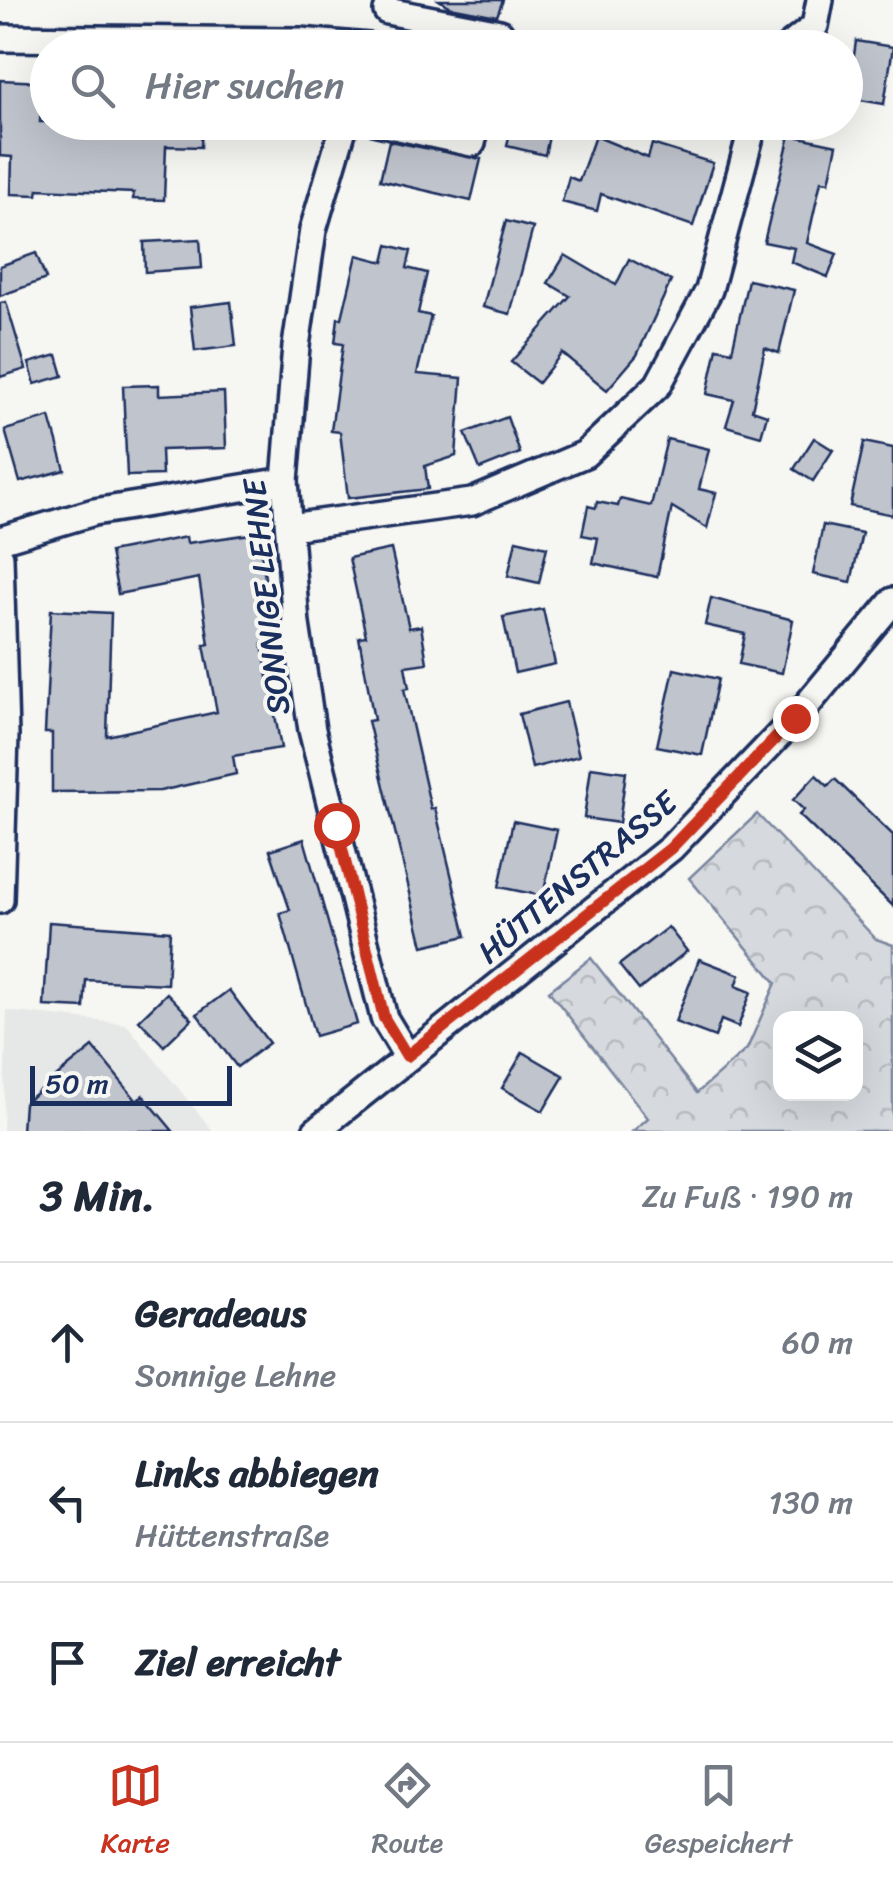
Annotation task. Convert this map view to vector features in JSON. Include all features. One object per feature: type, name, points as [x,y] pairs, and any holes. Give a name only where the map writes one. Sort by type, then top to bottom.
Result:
[{"type":"street","points":[[810,30],[815,26],[820,0]]},
{"type":"street","points":[[378,30],[390,6],[488,30]]},
{"type":"street","points":[[0,38],[30,38]]},
{"type":"street","name":"SONNIGE LEHNE","points":[[340,140],[312,230],[285,481],[296,624],[312,730],[384,1018],[407,1056]]},
{"type":"street","points":[[290,527],[472,502],[585,454],[658,385],[709,290],[749,140]]},
{"type":"street","points":[[0,540],[94,512],[285,481]]},
{"type":"street","points":[[0,557],[5,735],[0,900]]},
{"type":"street","name":"HÜTTENSTRASSE","points":[[316,1131],[671,848],[802,710],[893,601]]},
{"type":"shaded area","points":[[7,1011],[126,1024],[213,1131],[3,1131]]},
{"type":"green space","points":[[757,814],[876,939],[893,945],[893,1131],[633,1131],[648,1118],[549,991],[591,958],[697,1093],[747,1049],[776,983],[689,878]]},
{"type":"building","points":[[439,0],[503,0],[497,16],[450,7]]},
{"type":"building","points":[[863,42],[893,47],[884,104],[863,100]]},
{"type":"building","points":[[0,80],[30,81],[30,140],[201,140],[201,147],[166,146],[164,200],[133,199],[134,193],[38,189],[37,195],[11,194],[12,157],[0,156]]},
{"type":"building","points":[[508,140],[548,140],[545,155],[507,146]]},
{"type":"building","points":[[594,140],[605,140],[648,158],[652,144],[713,163],[693,226],[601,194],[597,211],[562,202],[569,177],[579,181]]},
{"type":"building","points":[[789,140],[837,145],[829,182],[821,181],[807,243],[837,254],[828,277],[791,262],[794,248],[764,242]]},
{"type":"building","points":[[389,141],[481,159],[471,201],[380,180]]},
{"type":"building","points":[[506,221],[533,228],[510,314],[483,307]]},
{"type":"building","points":[[200,239],[202,268],[145,272],[144,242]]},
{"type":"building","points":[[388,245],[411,251],[407,268],[427,273],[418,313],[431,316],[417,374],[462,378],[456,456],[425,466],[428,489],[348,498],[340,432],[331,431],[343,344],[335,343],[338,318],[342,318],[357,255],[384,262]]},
{"type":"building","points":[[36,253],[46,279],[0,296],[0,266]]},
{"type":"building","points":[[565,255],[616,285],[629,259],[671,281],[637,355],[607,390],[562,353],[538,383],[511,362],[570,296],[548,283]]},
{"type":"building","points":[[748,280],[794,290],[779,353],[765,348],[752,410],[767,415],[761,436],[726,426],[734,400],[707,394],[717,348],[732,351]]},
{"type":"building","points":[[6,302],[26,369],[0,377],[0,303]]},
{"type":"building","points":[[231,302],[236,346],[195,351],[190,307]]},
{"type":"building","points":[[57,355],[63,376],[35,384],[29,363]]},
{"type":"building","points":[[159,385],[159,395],[224,392],[226,448],[161,450],[162,475],[127,476],[123,386]]},
{"type":"building","points":[[50,417],[65,470],[20,482],[5,430]]},
{"type":"building","points":[[507,417],[520,453],[480,469],[465,433]]},
{"type":"building","points":[[814,438],[833,450],[813,481],[794,469]]},
{"type":"building","points":[[667,439],[709,449],[699,489],[716,493],[707,528],[672,507],[657,577],[593,563],[598,538],[582,535],[588,506],[596,508],[597,502],[618,506],[620,499],[651,506]]},
{"type":"building","points":[[864,442],[893,448],[893,515],[850,506]]},
{"type":"building","points":[[823,525],[862,533],[851,582],[813,574]]},
{"type":"building","points":[[258,533],[275,642],[262,644],[281,748],[233,756],[236,774],[160,791],[52,792],[52,733],[45,733],[51,610],[111,613],[107,736],[217,712],[204,645],[209,644],[199,578],[118,594],[110,552],[186,537],[187,543]]},
{"type":"building","points":[[516,540],[547,547],[539,583],[508,576]]},
{"type":"building","points":[[391,549],[409,628],[421,626],[427,663],[405,666],[409,688],[404,689],[431,809],[435,808],[466,936],[423,946],[368,721],[374,720],[359,637],[366,636],[349,558]]},
{"type":"building","points":[[711,598],[793,620],[782,673],[739,664],[745,634],[705,625]]},
{"type":"building","points":[[543,609],[555,664],[515,673],[503,617]]},
{"type":"building","points":[[674,669],[718,679],[702,755],[657,746]]},
{"type":"building","points":[[566,702],[579,756],[532,768],[519,714]]},
{"type":"building","points":[[591,767],[626,772],[619,823],[584,818]]},
{"type":"building","points":[[816,775],[828,786],[835,779],[893,835],[893,906],[799,815],[804,810],[793,800]]},
{"type":"building","points":[[513,821],[557,830],[543,896],[499,887]]},
{"type":"building","points":[[304,839],[357,1024],[315,1036],[280,913],[290,910],[270,850]]},
{"type":"building","points":[[49,922],[170,931],[167,984],[86,980],[84,1008],[44,1006]]},
{"type":"building","points":[[668,927],[687,951],[639,990],[619,965]]},
{"type":"building","points":[[699,959],[740,975],[736,986],[751,992],[738,1027],[721,1020],[715,1037],[675,1022]]},
{"type":"building","points":[[229,990],[269,1043],[237,1067],[197,1014]]},
{"type":"building","points":[[167,993],[192,1019],[164,1046],[139,1020]]},
{"type":"building","points":[[93,1047],[137,1101],[143,1095],[173,1131],[22,1131],[24,1103]]},
{"type":"building","points":[[523,1052],[564,1076],[543,1111],[502,1088]]},
{"type":"route","points":[[336,825],[384,1018],[407,1056],[671,848],[795,718]]}]
